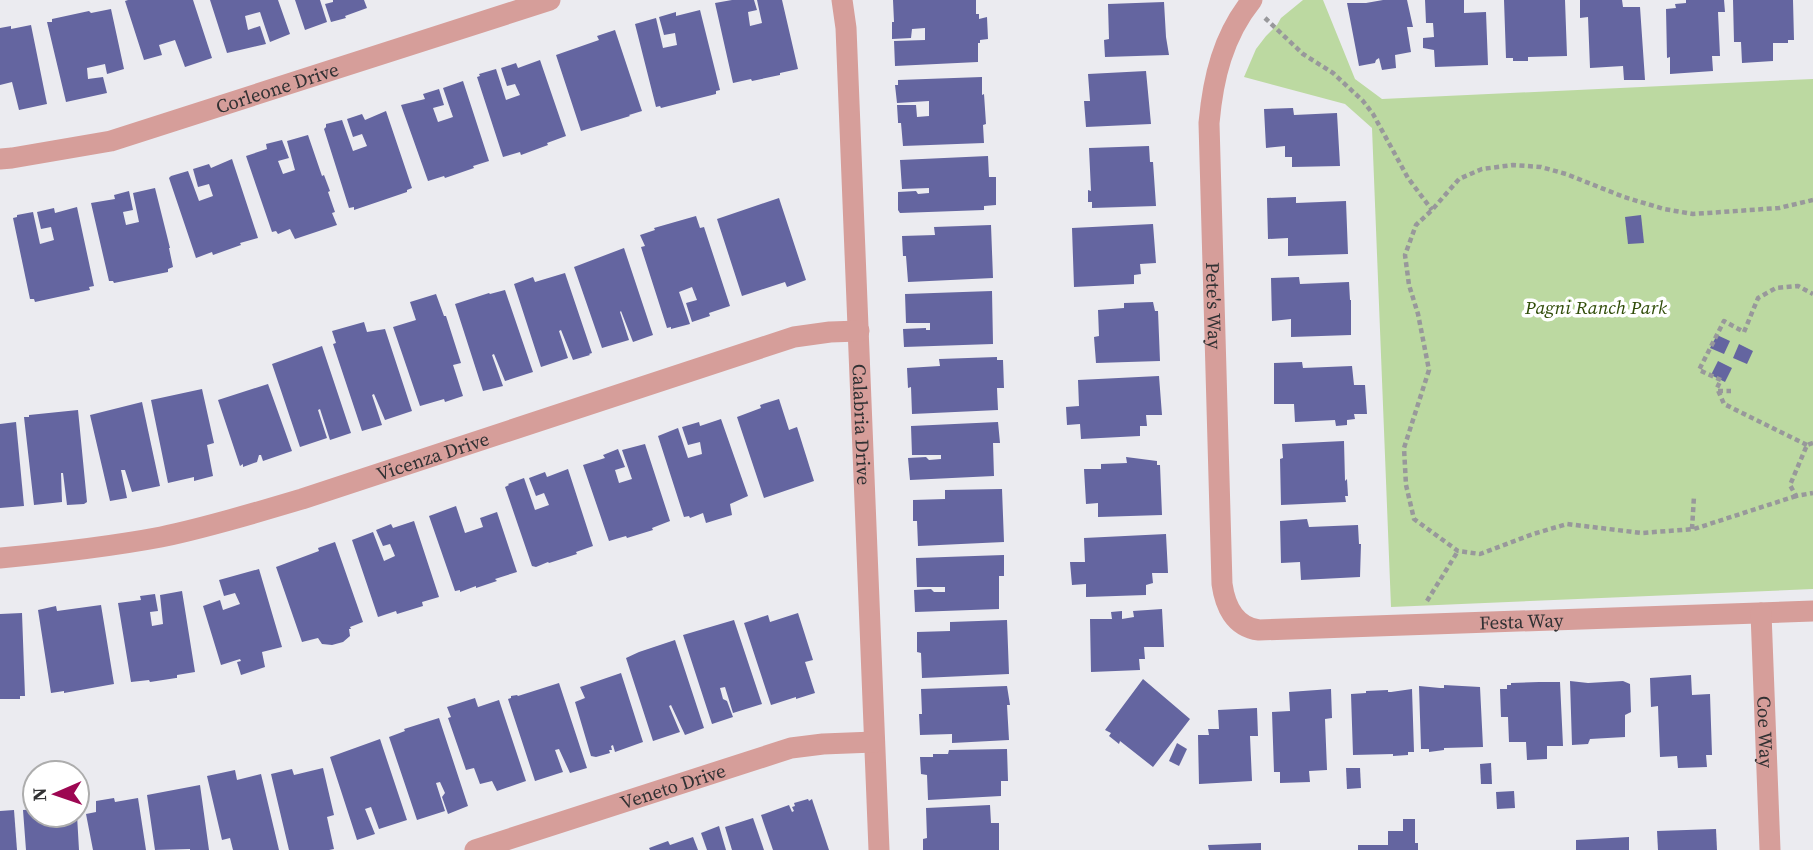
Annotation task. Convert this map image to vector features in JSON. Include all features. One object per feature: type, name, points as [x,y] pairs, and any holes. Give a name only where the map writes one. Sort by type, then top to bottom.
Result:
[{"type":"street","name":"Corleone Drive","points":[[0,159],[111,141],[550,0]]},
{"type":"street","name":"Calabria Drive","points":[[842,0],[846,28],[879,850]]},
{"type":"street","name":"Pete's Way","points":[[1229,625],[1222,584],[1209,124],[1214,80],[1222,51],[1235,24],[1250,2]]},
{"type":"street","name":"Vicenza Drive","points":[[0,558],[77,551],[161,537],[244,517],[794,337],[859,331]]},
{"type":"street","name":"Festa Way","points":[[1229,625],[1259,630],[1813,611]]},
{"type":"street","name":"Coe Way","points":[[1760,613],[1770,850]]},
{"type":"street","name":"Veneto Drive","points":[[475,850],[790,748],[874,742]]},
{"type":"path","points":[[1250,2],[1303,54],[1333,73],[1363,101],[1408,178],[1432,210]]},
{"type":"path","points":[[1813,200],[1779,208],[1693,214],[1664,209],[1528,165],[1482,169],[1459,179],[1416,225],[1405,255],[1409,285],[1418,314],[1429,370],[1404,448],[1406,485],[1415,519],[1458,551],[1480,554],[1567,524],[1642,533],[1692,529],[1813,493]]},
{"type":"path","points":[[1796,496],[1790,485],[1810,444],[1724,404],[1717,388],[1721,380],[1699,370],[1724,321],[1744,332],[1758,298],[1776,288],[1798,286],[1813,294]]},
{"type":"path","points":[[1718,391],[1731,391]]},
{"type":"path","points":[[1692,529],[1694,496]]},
{"type":"path","points":[[1412,625],[1458,551]]},
{"type":"green space","name":"Pagni Ranch Park","points":[[1303,0],[1323,0],[1355,79],[1382,99],[1813,79],[1813,589],[1391,607],[1372,128],[1345,104],[1244,77],[1256,49],[1281,18]]},
{"type":"building","points":[[193,0],[212,58],[185,67],[175,40],[159,45],[162,55],[144,60],[125,1]]},
{"type":"building","points":[[210,0],[278,0],[290,34],[270,42],[260,12],[245,16],[248,30],[260,26],[266,44],[227,53]]},
{"type":"building","points":[[295,0],[320,0],[327,22],[305,30]]},
{"type":"building","points":[[333,0],[364,0],[367,8],[331,22],[325,4]]},
{"type":"building","points":[[754,0],[757,10],[748,12],[750,26],[762,23],[757,0],[782,0],[798,69],[733,83],[715,3]]},
{"type":"building","points":[[893,0],[976,0],[976,14],[979,14],[979,19],[987,17],[988,39],[978,43],[978,62],[895,66],[894,41],[925,40],[925,28],[912,29],[911,38],[892,39]]},
{"type":"building","points":[[1407,0],[1413,27],[1407,27],[1411,52],[1395,55],[1396,68],[1382,70],[1379,58],[1375,63],[1359,66],[1347,3]]},
{"type":"building","points":[[1425,0],[1464,0],[1464,13],[1486,12],[1488,65],[1435,67],[1434,50],[1423,48],[1423,38],[1434,37],[1433,23],[1426,23]]},
{"type":"building","points":[[1504,0],[1565,0],[1567,56],[1528,57],[1528,61],[1506,58]]},
{"type":"building","points":[[1580,0],[1622,0],[1623,7],[1640,7],[1645,80],[1624,80],[1623,66],[1590,68],[1588,17],[1580,18]]},
{"type":"building","points":[[1686,0],[1724,0],[1725,12],[1718,12],[1720,56],[1712,56],[1713,71],[1670,74],[1666,9],[1676,8],[1675,4],[1686,3]]},
{"type":"building","points":[[1733,0],[1793,0],[1794,40],[1788,40],[1788,43],[1773,43],[1773,61],[1742,63],[1741,42],[1734,42]]},
{"type":"building","points":[[1164,2],[1169,55],[1105,57],[1104,40],[1109,39],[1108,4]]},
{"type":"building","points":[[111,9],[124,69],[107,74],[105,64],[87,68],[88,79],[103,77],[107,93],[66,102],[47,22],[89,11],[91,13]]},
{"type":"building","points":[[700,10],[720,90],[716,91],[716,94],[656,107],[635,24],[656,18],[663,48],[677,45],[675,33],[664,35],[659,17]]},
{"type":"building","points":[[31,25],[47,104],[19,110],[12,82],[0,85],[0,28]]},
{"type":"building","points":[[615,30],[642,111],[581,131],[556,55],[599,40],[597,36]]},
{"type":"building","points":[[540,60],[566,136],[521,155],[520,152],[503,157],[477,77],[496,69],[506,100],[520,95],[515,84],[507,86],[501,68],[516,63],[518,68]]},
{"type":"building","points":[[1146,71],[1151,124],[1086,127],[1084,101],[1090,101],[1088,74]]},
{"type":"building","points":[[982,77],[986,124],[983,125],[984,143],[903,146],[897,105],[916,105],[917,117],[929,116],[929,101],[897,103],[895,85],[898,85],[898,80]]},
{"type":"building","points":[[463,81],[489,161],[445,178],[444,176],[428,181],[401,105],[425,99],[423,94],[439,89],[444,105],[433,108],[438,122],[453,117],[443,88]]},
{"type":"building","points":[[1293,108],[1294,115],[1337,113],[1340,166],[1292,167],[1292,157],[1285,157],[1285,146],[1266,148],[1264,109]]},
{"type":"building","points":[[386,111],[412,188],[354,210],[354,207],[349,208],[324,129],[326,124],[342,120],[353,151],[367,146],[362,134],[353,137],[347,119],[362,114],[365,120]]},
{"type":"building","points":[[308,135],[330,191],[328,192],[335,212],[332,213],[337,225],[295,239],[290,229],[278,234],[276,231],[272,232],[246,156],[267,149],[266,144],[282,140],[289,158],[278,161],[283,174],[295,170],[287,141]]},
{"type":"building","points":[[1149,146],[1150,162],[1153,162],[1156,206],[1092,208],[1092,202],[1088,202],[1088,190],[1091,191],[1089,148]]},
{"type":"building","points":[[988,156],[989,177],[996,177],[996,205],[984,206],[984,210],[900,213],[898,210],[898,192],[929,193],[929,188],[902,189],[900,160]]},
{"type":"building","points":[[232,159],[258,238],[213,255],[212,252],[196,258],[169,178],[188,171],[199,201],[213,196],[209,184],[198,187],[193,169],[209,164],[211,168]]},
{"type":"building","points":[[155,188],[173,267],[168,269],[168,272],[114,283],[109,281],[91,203],[115,199],[114,195],[129,191],[133,210],[123,212],[126,225],[139,222],[133,193]]},
{"type":"building","points":[[1296,197],[1296,203],[1346,201],[1348,254],[1288,256],[1288,238],[1268,239],[1267,198]]},
{"type":"building","points":[[779,198],[806,280],[787,287],[785,282],[742,296],[717,219]]},
{"type":"building","points":[[77,207],[94,286],[89,287],[90,290],[35,302],[30,299],[13,218],[33,212],[40,244],[54,240],[51,227],[41,229],[37,212],[54,208],[55,213]]},
{"type":"building","points":[[1641,215],[1644,243],[1628,244],[1625,217]]},
{"type":"building","points":[[696,216],[700,228],[704,227],[730,306],[692,322],[686,303],[697,300],[692,287],[679,292],[690,324],[671,329],[667,328],[641,247],[645,246],[640,235],[655,230],[654,228]]},
{"type":"building","points":[[1153,224],[1156,263],[1140,264],[1141,274],[1134,275],[1134,284],[1074,287],[1072,228]]},
{"type":"building","points":[[991,225],[993,278],[908,282],[902,236],[935,235],[934,227]]},
{"type":"building","points":[[624,248],[653,335],[633,342],[621,311],[629,340],[602,348],[574,267]]},
{"type":"building","points":[[565,273],[592,353],[573,360],[561,330],[559,331],[568,358],[541,367],[514,284],[533,277],[535,282]]},
{"type":"building","points":[[1299,277],[1300,284],[1349,282],[1351,335],[1291,337],[1291,319],[1272,321],[1271,278]]},
{"type":"building","points":[[505,290],[533,372],[505,381],[494,354],[492,355],[503,386],[483,391],[455,304]]},
{"type":"building","points":[[992,291],[993,344],[904,347],[903,329],[930,330],[930,323],[906,323],[905,294]]},
{"type":"building","points":[[436,294],[461,363],[453,365],[463,396],[420,406],[393,327],[416,320],[410,302]]},
{"type":"building","points":[[1153,302],[1155,311],[1158,311],[1160,361],[1096,363],[1094,337],[1099,336],[1098,310],[1124,308],[1124,303]]},
{"type":"building","points":[[364,322],[367,332],[385,329],[412,411],[385,420],[374,394],[372,395],[382,425],[362,431],[333,344],[336,343],[332,331]]},
{"type":"building","points":[[1717,335],[1730,341],[1724,354],[1710,348]]},
{"type":"building","points":[[1739,344],[1753,351],[1747,364],[1733,358]]},
{"type":"building","points":[[322,346],[351,433],[330,440],[320,409],[318,410],[327,438],[300,447],[272,364]]},
{"type":"building","points":[[997,357],[997,360],[1003,360],[1004,388],[997,388],[998,410],[912,414],[907,368],[940,366],[939,359]]},
{"type":"building","points":[[1718,361],[1732,368],[1725,382],[1711,375]]},
{"type":"building","points":[[1302,362],[1303,368],[1352,366],[1354,385],[1365,385],[1367,414],[1354,414],[1355,419],[1347,420],[1347,425],[1336,426],[1335,420],[1295,422],[1294,404],[1274,404],[1274,363]]},
{"type":"building","points":[[1159,376],[1162,415],[1146,415],[1147,426],[1140,426],[1140,436],[1081,439],[1080,424],[1067,425],[1066,407],[1079,406],[1078,380]]},
{"type":"building","points":[[268,384],[292,451],[263,461],[259,455],[257,462],[243,467],[243,464],[240,466],[218,400]]},
{"type":"building","points":[[202,389],[214,443],[207,445],[213,476],[168,483],[151,400]]},
{"type":"building","points":[[779,399],[789,430],[797,427],[814,481],[764,498],[737,417]]},
{"type":"building","points":[[142,402],[160,486],[132,492],[125,470],[121,470],[127,498],[110,501],[90,415]]},
{"type":"building","points":[[78,410],[87,502],[67,505],[61,473],[62,502],[34,505],[24,417]]},
{"type":"building","points":[[721,419],[748,496],[730,504],[732,515],[706,523],[703,513],[690,518],[684,517],[658,436],[678,428],[688,458],[702,454],[700,442],[688,445],[682,427],[699,422],[700,426]]},
{"type":"building","points":[[16,422],[24,506],[0,508],[0,424]]},
{"type":"building","points":[[998,422],[1000,443],[993,443],[994,476],[910,480],[908,458],[941,459],[941,455],[912,455],[911,426]]},
{"type":"building","points":[[1344,441],[1348,496],[1345,496],[1346,502],[1281,505],[1282,444]]},
{"type":"building","points":[[645,444],[670,521],[652,528],[653,530],[609,541],[583,465],[605,458],[603,455],[618,449],[625,467],[615,470],[619,483],[632,479],[622,450]]},
{"type":"building","points":[[1126,457],[1157,461],[1157,465],[1160,465],[1162,515],[1098,517],[1098,503],[1086,504],[1084,469],[1101,469],[1101,464],[1127,463]]},
{"type":"building","points":[[568,469],[593,546],[576,552],[577,554],[532,566],[505,487],[524,478],[535,510],[549,505],[544,493],[536,496],[529,478],[545,472],[547,477]]},
{"type":"building","points":[[1002,489],[1004,542],[918,546],[917,521],[913,521],[913,500],[945,499],[945,490]]},
{"type":"building","points":[[456,506],[465,533],[483,527],[480,518],[497,512],[517,572],[476,588],[455,591],[429,516]]},
{"type":"building","points":[[1307,519],[1309,527],[1358,525],[1361,544],[1360,577],[1301,580],[1300,562],[1281,563],[1280,521]]},
{"type":"building","points":[[414,521],[439,597],[422,602],[423,606],[378,617],[352,540],[373,532],[384,561],[395,556],[390,544],[383,546],[376,530],[391,524],[393,528]]},
{"type":"building","points":[[1166,534],[1168,573],[1152,573],[1153,583],[1146,585],[1146,595],[1086,597],[1086,584],[1072,585],[1070,562],[1085,562],[1084,538]]},
{"type":"building","points":[[335,542],[363,622],[350,627],[350,636],[343,642],[322,644],[318,638],[302,642],[276,567]]},
{"type":"building","points":[[1004,555],[1004,576],[999,576],[999,609],[915,612],[914,590],[945,592],[945,587],[917,587],[916,558]]},
{"type":"building","points":[[259,569],[282,647],[262,652],[265,667],[241,675],[237,662],[241,661],[240,659],[221,665],[203,606],[220,600],[223,610],[240,604],[235,593],[224,596],[219,580]]},
{"type":"building","points":[[182,591],[195,672],[177,675],[177,678],[131,682],[118,603],[141,600],[140,596],[155,594],[158,611],[150,612],[152,626],[163,624],[160,595]]},
{"type":"building","points":[[101,605],[114,684],[51,693],[38,610],[56,606],[57,611]]},
{"type":"building","points":[[1162,609],[1164,647],[1144,647],[1145,659],[1139,659],[1140,670],[1091,672],[1090,619],[1112,619],[1111,612],[1122,611],[1122,619],[1134,617],[1133,611]]},
{"type":"building","points":[[22,613],[25,696],[20,696],[20,699],[0,699],[0,614]]},
{"type":"building","points":[[798,613],[813,660],[805,662],[815,693],[771,705],[744,623],[768,615],[770,622]]},
{"type":"building","points":[[734,620],[762,704],[733,713],[725,687],[720,688],[733,717],[712,724],[683,635]]},
{"type":"building","points":[[1007,620],[1009,674],[922,678],[921,653],[917,652],[917,632],[950,631],[950,622]]},
{"type":"building","points":[[675,640],[704,728],[685,735],[671,705],[669,706],[680,732],[653,741],[626,658]]},
{"type":"building","points":[[621,673],[643,742],[615,752],[613,745],[610,753],[591,756],[575,702],[585,698],[580,687]]},
{"type":"building","points":[[1691,675],[1692,695],[1710,694],[1712,755],[1706,755],[1707,767],[1678,768],[1677,756],[1660,757],[1658,706],[1651,707],[1650,678]]},
{"type":"building","points":[[1143,679],[1190,719],[1153,767],[1120,741],[1119,744],[1109,736],[1111,733],[1105,730]]},
{"type":"building","points":[[1570,681],[1623,681],[1630,684],[1631,712],[1625,715],[1625,737],[1590,739],[1588,744],[1572,745]]},
{"type":"building","points":[[1560,682],[1563,746],[1547,746],[1547,759],[1527,760],[1526,742],[1509,742],[1508,717],[1501,717],[1500,689],[1507,689],[1507,685],[1511,683]]},
{"type":"building","points":[[559,683],[587,768],[570,773],[559,749],[555,750],[563,772],[535,781],[508,699]]},
{"type":"building","points":[[1444,685],[1480,687],[1483,747],[1444,748],[1429,752],[1429,749],[1421,749],[1419,686],[1444,688]]},
{"type":"building","points":[[1007,686],[1010,705],[1007,705],[1009,740],[952,743],[952,734],[920,735],[921,689]]},
{"type":"building","points":[[1331,689],[1332,718],[1325,719],[1327,770],[1309,771],[1310,782],[1280,783],[1280,772],[1274,772],[1272,712],[1290,711],[1289,692]]},
{"type":"building","points":[[1412,689],[1414,752],[1393,756],[1353,755],[1351,694]]},
{"type":"building","points":[[475,698],[478,707],[499,700],[526,781],[497,791],[492,781],[480,784],[474,768],[466,770],[448,718],[451,717],[447,707]]},
{"type":"building","points":[[1257,708],[1258,736],[1250,736],[1252,781],[1199,784],[1198,735],[1209,735],[1208,729],[1219,729],[1218,710]]},
{"type":"building","points":[[439,718],[468,806],[448,814],[442,797],[445,793],[440,782],[436,783],[445,811],[417,820],[389,737],[405,731],[404,729]]},
{"type":"building","points":[[380,739],[407,820],[379,829],[371,807],[365,809],[375,834],[357,840],[330,757]]},
{"type":"building","points":[[1177,743],[1187,749],[1179,766],[1169,761]]},
{"type":"building","points":[[1007,749],[1008,781],[1001,781],[1001,796],[928,800],[927,775],[921,774],[920,757],[948,754],[949,750]]},
{"type":"building","points":[[1491,763],[1492,784],[1481,784],[1480,764]]},
{"type":"building","points":[[323,768],[334,815],[327,817],[334,849],[289,850],[271,774],[292,769],[294,775]]},
{"type":"building","points":[[1346,768],[1360,768],[1361,788],[1347,789]]},
{"type":"building","points":[[235,770],[237,780],[261,774],[279,850],[233,850],[230,838],[222,840],[207,776]]},
{"type":"building","points":[[200,785],[209,850],[155,850],[147,795]]},
{"type":"building","points":[[1514,791],[1515,808],[1497,809],[1496,792]]},
{"type":"building","points":[[114,798],[115,802],[138,798],[146,850],[93,850],[89,829],[91,813],[96,812],[96,801]]},
{"type":"building","points":[[812,799],[829,850],[773,850],[761,815],[789,805],[792,812],[794,803]]},
{"type":"building","points":[[990,805],[991,823],[999,823],[999,850],[923,850],[923,839],[927,838],[926,808]]},
{"type":"building","points":[[14,810],[17,850],[0,850],[0,811]]},
{"type":"building","points":[[753,818],[764,850],[732,850],[725,827]]},
{"type":"building","points":[[1403,819],[1415,819],[1415,843],[1418,843],[1418,850],[1358,850],[1358,845],[1388,845],[1388,831],[1403,831]]},
{"type":"building","points":[[719,826],[726,850],[707,850],[701,833]]},
{"type":"building","points":[[24,829],[78,829],[79,850],[26,850]]},
{"type":"building","points":[[1716,829],[1717,850],[1658,850],[1657,831]]},
{"type":"building","points":[[693,837],[698,850],[649,848],[668,841],[670,845]]},
{"type":"building","points":[[1629,837],[1629,850],[1576,850],[1576,840]]},
{"type":"building","points":[[1261,843],[1261,850],[1209,850],[1208,845]]}]
